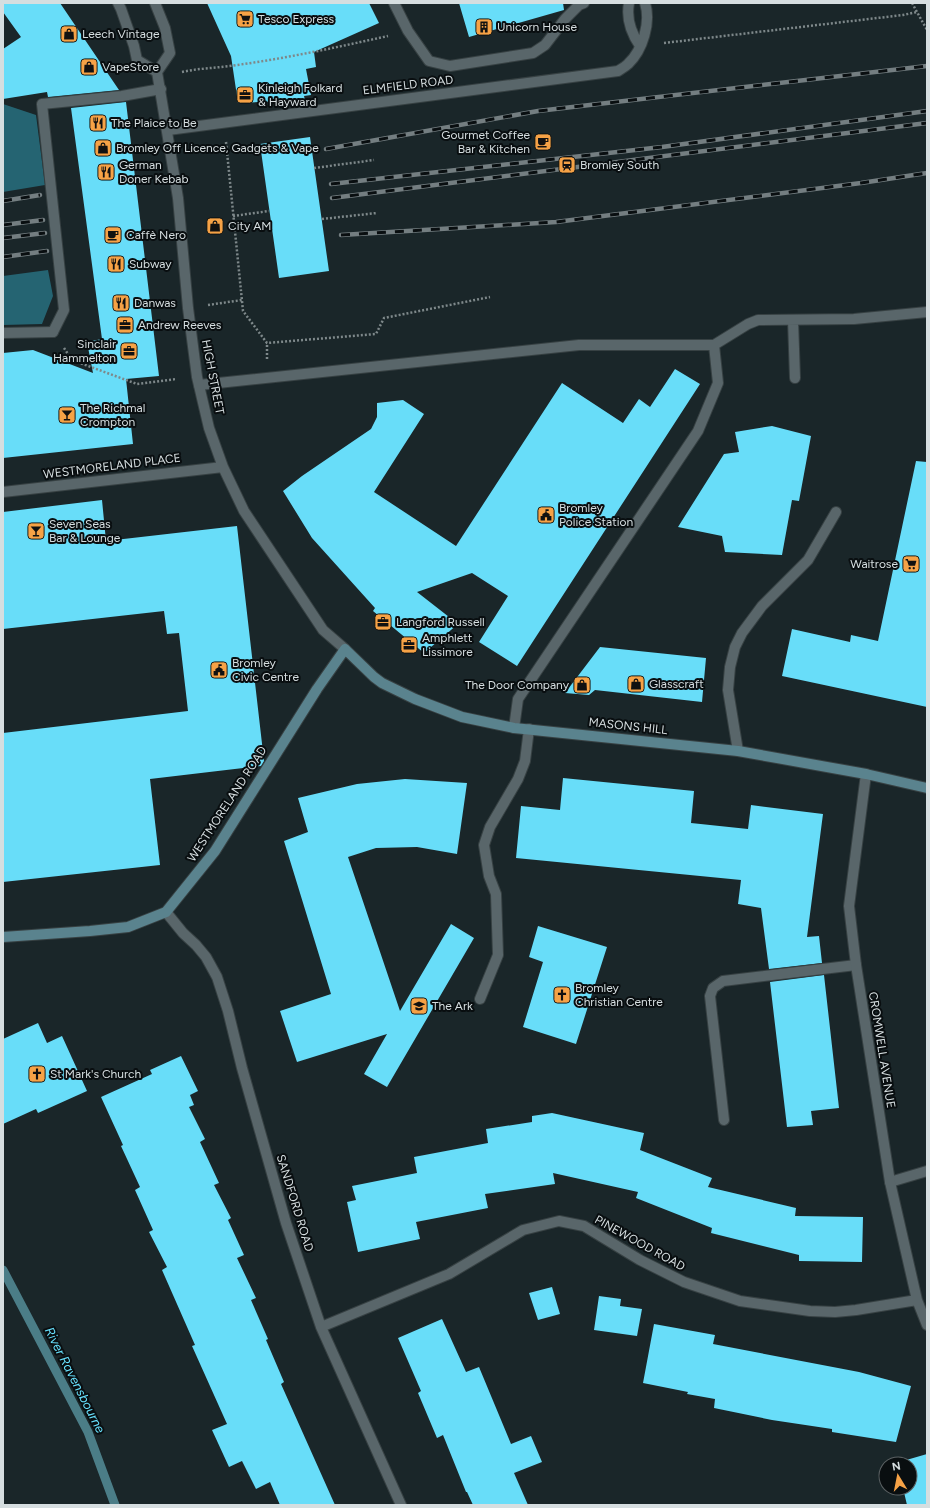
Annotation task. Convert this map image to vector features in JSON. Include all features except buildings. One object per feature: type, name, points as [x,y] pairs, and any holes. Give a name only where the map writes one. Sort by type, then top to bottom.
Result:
[{"type":"main road","name":"MASONS HILL","points":[[345,649],[374,677],[398,691],[462,717],[529,730],[738,751],[866,774],[927,788]]},
{"type":"main road","name":"WESTMORELAND ROAD","points":[[3,937],[128,927],[166,912],[215,851],[317,688],[345,649]]},
{"type":"street","points":[[118,3],[134,46],[137,60],[158,75],[170,53],[165,28],[155,3]]},
{"type":"street","points":[[394,3],[408,32],[429,61],[450,66],[533,53],[545,45],[565,19],[584,3]]},
{"type":"street","points":[[629,3],[628,11],[630,25],[633,36],[640,46]]},
{"type":"street","name":"ELMFIELD ROAD","points":[[168,130],[618,71],[628,65],[640,46],[647,30],[647,8],[645,3]]},
{"type":"street","name":"HIGH STREET","points":[[158,75],[178,198],[188,308],[198,381],[209,428],[223,467],[244,512],[323,630],[345,649]]},
{"type":"street","points":[[3,333],[53,332],[64,310],[42,104],[122,96],[161,89]]},
{"type":"street","points":[[198,381],[579,345],[714,345],[748,324],[758,320],[854,319],[927,312]]},
{"type":"street","points":[[793,320],[795,378]]},
{"type":"street","points":[[514,728],[518,699],[698,430],[718,383],[714,345]]},
{"type":"street","name":"WESTMORELAND PLACE","points":[[3,492],[223,467]]},
{"type":"street","points":[[738,751],[728,690],[730,667],[736,647],[742,633],[762,606],[808,560],[836,512]]},
{"type":"street","points":[[480,999],[498,955],[496,894],[489,876],[484,845],[490,827],[518,779],[523,767],[529,730]]},
{"type":"street","name":"CROMWELL AVENUE","points":[[866,774],[849,906],[856,965],[890,1182],[917,1300],[927,1325]]},
{"type":"street","name":"SANDFORD ROAD","points":[[166,912],[183,933],[199,949],[216,977],[228,1011],[242,1068],[286,1223],[321,1327],[401,1505]]},
{"type":"street","points":[[724,1120],[710,996],[713,988],[723,981],[856,965]]},
{"type":"street","points":[[890,1182],[927,1170]]},
{"type":"street","name":"PINEWOOD ROAD","points":[[321,1327],[449,1274],[523,1230],[559,1221],[584,1226],[640,1260],[684,1282],[740,1301],[810,1311],[835,1312],[917,1300]]},
{"type":"path","points":[[912,3],[927,30]]},
{"type":"path","points":[[640,46],[903,15],[917,12]]},
{"type":"path","points":[[158,75],[236,65],[324,50],[408,32]]},
{"type":"path","points":[[224,123],[243,311],[267,343],[376,334],[384,318],[490,297]]},
{"type":"path","points":[[314,168],[374,160]]},
{"type":"path","points":[[233,216],[269,211]]},
{"type":"path","points":[[322,219],[377,213]]},
{"type":"path","points":[[188,308],[242,300]]},
{"type":"path","points":[[53,332],[72,360],[137,384],[198,381]]},
{"type":"shaded area","points":[[3,104],[36,115],[45,185],[3,192]]},
{"type":"shaded area","points":[[48,270],[53,296],[42,324],[3,325],[3,276]]},
{"type":"waterway","name":"River Ravensbourne","points":[[3,1270],[88,1432],[115,1505]]},
{"type":"railway","points":[[326,149],[538,111],[927,66]]},
{"type":"railway","points":[[331,184],[662,147],[927,111]]},
{"type":"railway","points":[[332,198],[927,123]]},
{"type":"railway","points":[[341,235],[556,222],[861,183],[927,173]]},
{"type":"railway","points":[[3,201],[40,195]]},
{"type":"railway","points":[[3,225],[43,220]]},
{"type":"railway","points":[[3,238],[45,233]]},
{"type":"railway","points":[[3,257],[47,251]]},
{"type":"place","name":"Tesco Express","points":[[245,19]]},
{"type":"place","name":"Unicorn House","points":[[484,27]]},
{"type":"place","name":"Leech Vintage","points":[[69,34]]},
{"type":"place","name":"VapeStore","points":[[89,67]]},
{"type":"place","name":"Kinleigh Folkard & Hayward","points":[[245,95]]},
{"type":"place","name":"The Plaice to Be","points":[[98,123]]},
{"type":"place","name":"Gourmet Coffee Bar & Kitchen","points":[[543,142]]},
{"type":"place","name":"Bromley Off Licence, Gadgets & Vape","points":[[103,148]]},
{"type":"place","name":"Bromley South","points":[[567,165]]},
{"type":"place","name":"German Doner Kebab","points":[[106,172]]},
{"type":"place","name":"City AM","points":[[215,226]]},
{"type":"place","name":"Caffè Nero","points":[[113,235]]},
{"type":"place","name":"Subway","points":[[116,264]]},
{"type":"place","name":"Danwas","points":[[121,303]]},
{"type":"place","name":"Andrew Reeves","points":[[125,325]]},
{"type":"place","name":"Sinclair Hammelton","points":[[129,351]]},
{"type":"place","name":"The Richmal Crompton","points":[[67,415]]},
{"type":"place","name":"Bromley Police Station","points":[[546,515]]},
{"type":"place","name":"Seven Seas Bar & Lounge","points":[[36,531]]},
{"type":"place","name":"Waitrose","points":[[911,564]]},
{"type":"place","name":"Langford Russell","points":[[383,622]]},
{"type":"place","name":"Amphlett Lissimore","points":[[409,645]]},
{"type":"place","name":"Bromley Civic Centre","points":[[219,670]]},
{"type":"place","name":"Glasscraft","points":[[636,684]]},
{"type":"place","name":"The Door Company","points":[[582,685]]},
{"type":"place","name":"Bromley Christian Centre","points":[[562,995]]},
{"type":"place","name":"The Ark","points":[[419,1006]]},
{"type":"place","name":"St Mark's Church","points":[[37,1074]]}]
